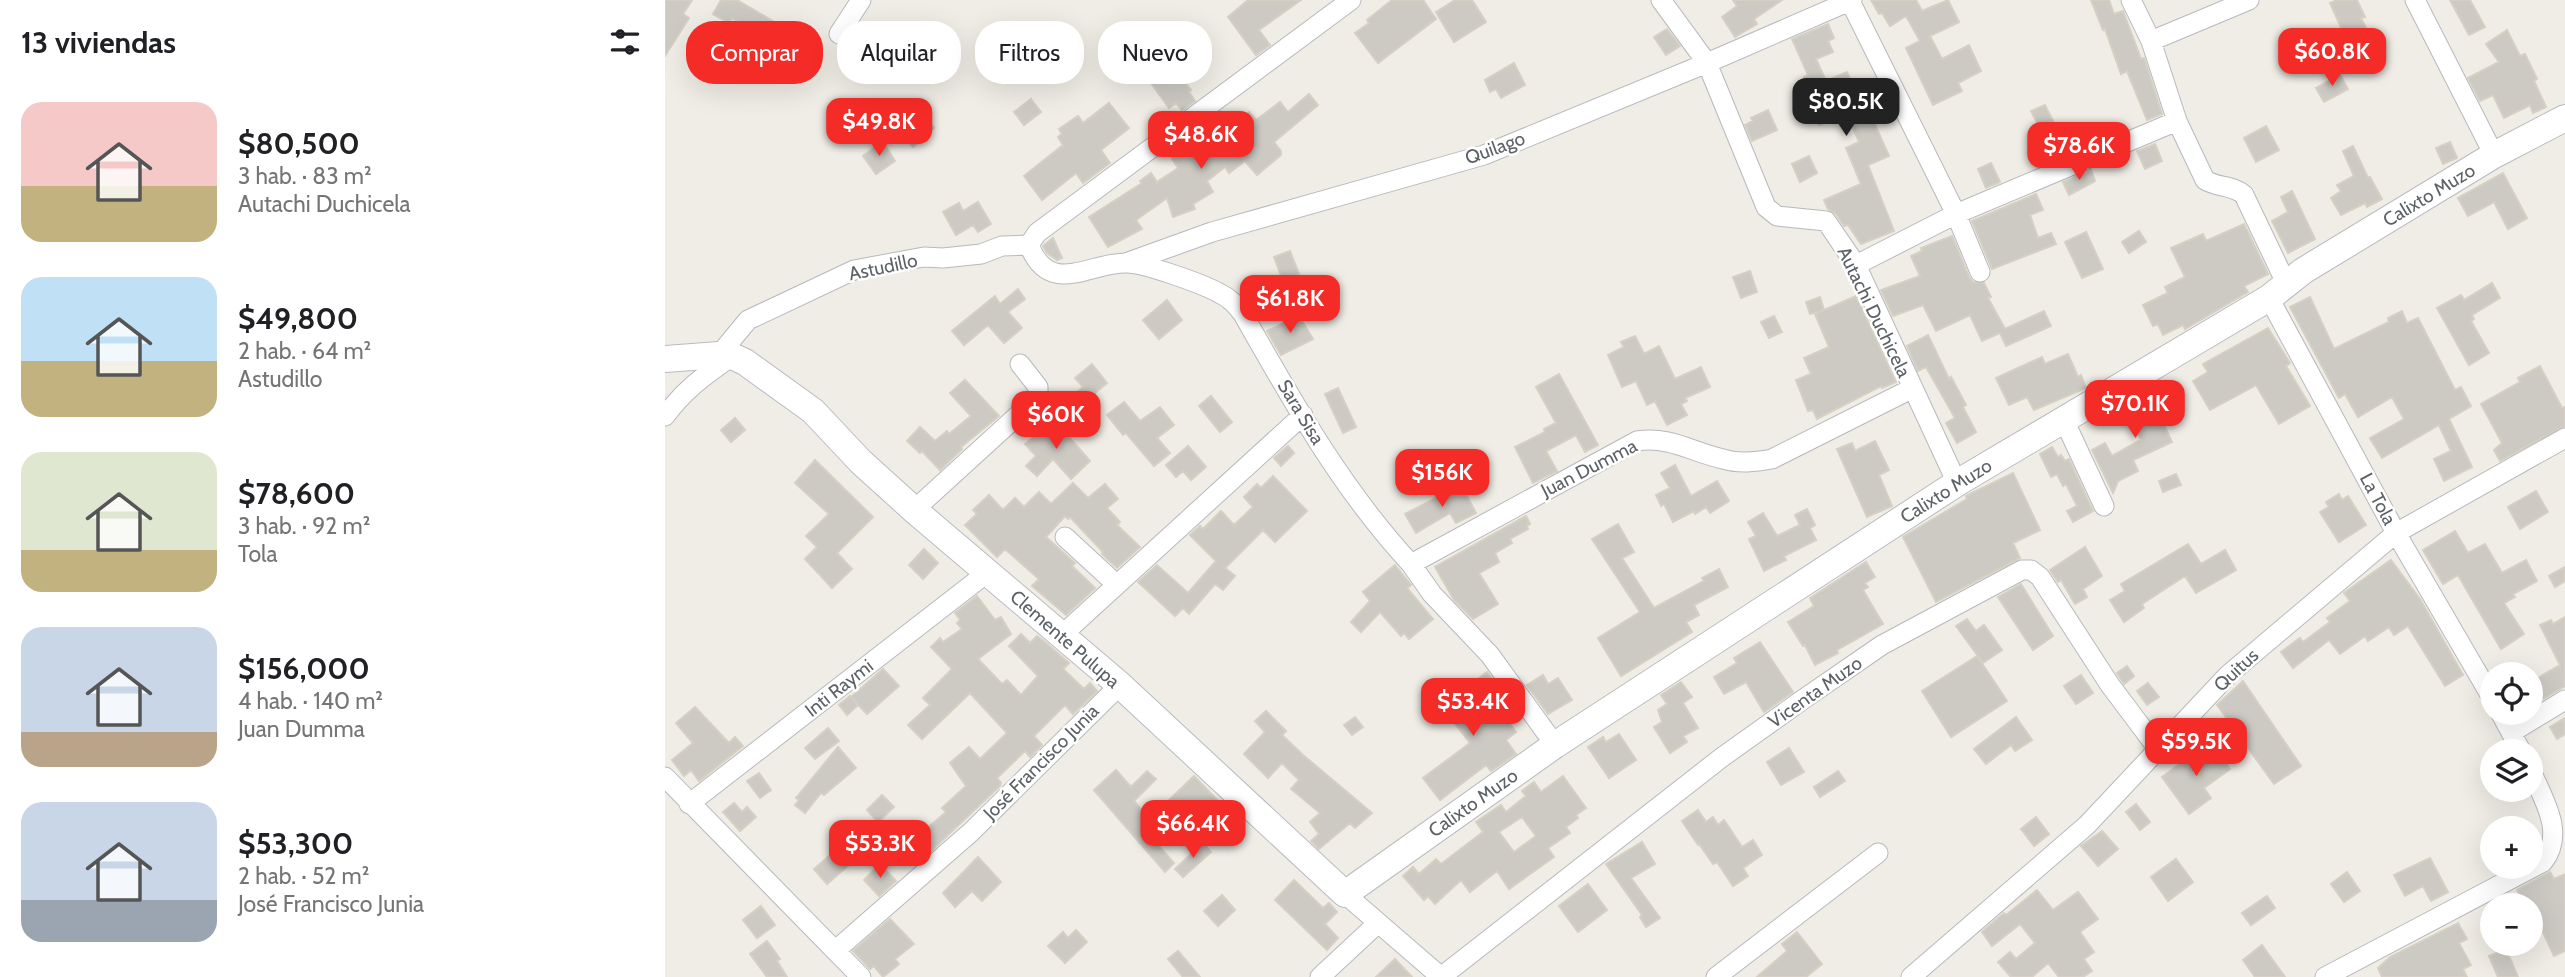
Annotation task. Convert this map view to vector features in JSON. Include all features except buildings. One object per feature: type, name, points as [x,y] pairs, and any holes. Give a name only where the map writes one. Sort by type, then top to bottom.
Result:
[{"type":"street","points":[[847,21],[861,0]]},
{"type":"street","points":[[1029,245],[1037,233],[1351,0]]},
{"type":"street","name":"Autachi Duchicela","points":[[1661,0],[1707,63],[1766,207],[1777,216],[1826,222],[1856,265],[1957,484]]},
{"type":"street","name":"La Tola","points":[[2131,0],[2151,41],[2177,121],[2205,180],[2237,189],[2244,195],[2277,291],[2396,533],[2480,677]]},
{"type":"street","points":[[2151,41],[2249,0]]},
{"type":"street","points":[[2415,0],[2494,155]]},
{"type":"street","points":[[1851,1],[1956,214],[1980,272]]},
{"type":"street","name":"Quilago","points":[[1126,263],[1212,232],[1484,155],[1851,1]]},
{"type":"street","name":"Calixto Muzo","points":[[1345,894],[1555,745],[1957,484],[2277,291],[2494,155],[2565,118]]},
{"type":"street","points":[[1856,265],[1956,214],[2177,121]]},
{"type":"street","name":"Sara Sisa","points":[[1029,245],[1034,259],[1048,270],[1064,276],[1126,263],[1146,267],[1220,293],[1233,301],[1328,458],[1392,544],[1411,564]]},
{"type":"street","name":"Astudillo","points":[[665,416],[680,395],[726,356],[748,320],[854,270],[924,257],[981,254],[1002,246],[1029,245]]},
{"type":"street","points":[[665,359],[726,356]]},
{"type":"street","name":"Clemente Pulupa","points":[[726,356],[745,362],[813,411],[861,462],[914,510],[1120,685],[1345,894],[1441,977]]},
{"type":"street","points":[[914,510],[1038,397],[1038,387],[1020,364]]},
{"type":"street","name":"Juan Dumma","points":[[1411,564],[1637,441],[1656,438],[1723,460],[1749,463],[1772,459],[1911,388]]},
{"type":"street","points":[[1062,635],[1303,415]]},
{"type":"street","points":[[2064,419],[2105,506]]},
{"type":"street","name":"Quitus","points":[[1911,977],[2087,825],[2228,674],[2396,533],[2565,438]]},
{"type":"street","points":[[1065,537],[1116,584]]},
{"type":"street","points":[[1411,564],[1432,594],[1490,655],[1555,745]]},
{"type":"street","name":"Vicenta Muzo","points":[[1441,977],[1721,758],[1805,698],[1882,645],[2022,570],[2031,570],[2040,577],[2110,685],[2158,749]]},
{"type":"street","name":"Inti Raymi","points":[[689,804],[988,572]]},
{"type":"street","name":"José Francisco Junia","points":[[836,950],[971,832],[1120,685]]},
{"type":"street","points":[[2512,732],[2565,700]]},
{"type":"street","points":[[2508,725],[2515,739]]},
{"type":"street","points":[[665,777],[861,977]]},
{"type":"street","points":[[2325,977],[2543,862],[2556,846],[2559,835],[2557,824],[2543,795]]},
{"type":"street","points":[[1716,977],[1878,853]]},
{"type":"street","points":[[1320,977],[1378,923]]}]
